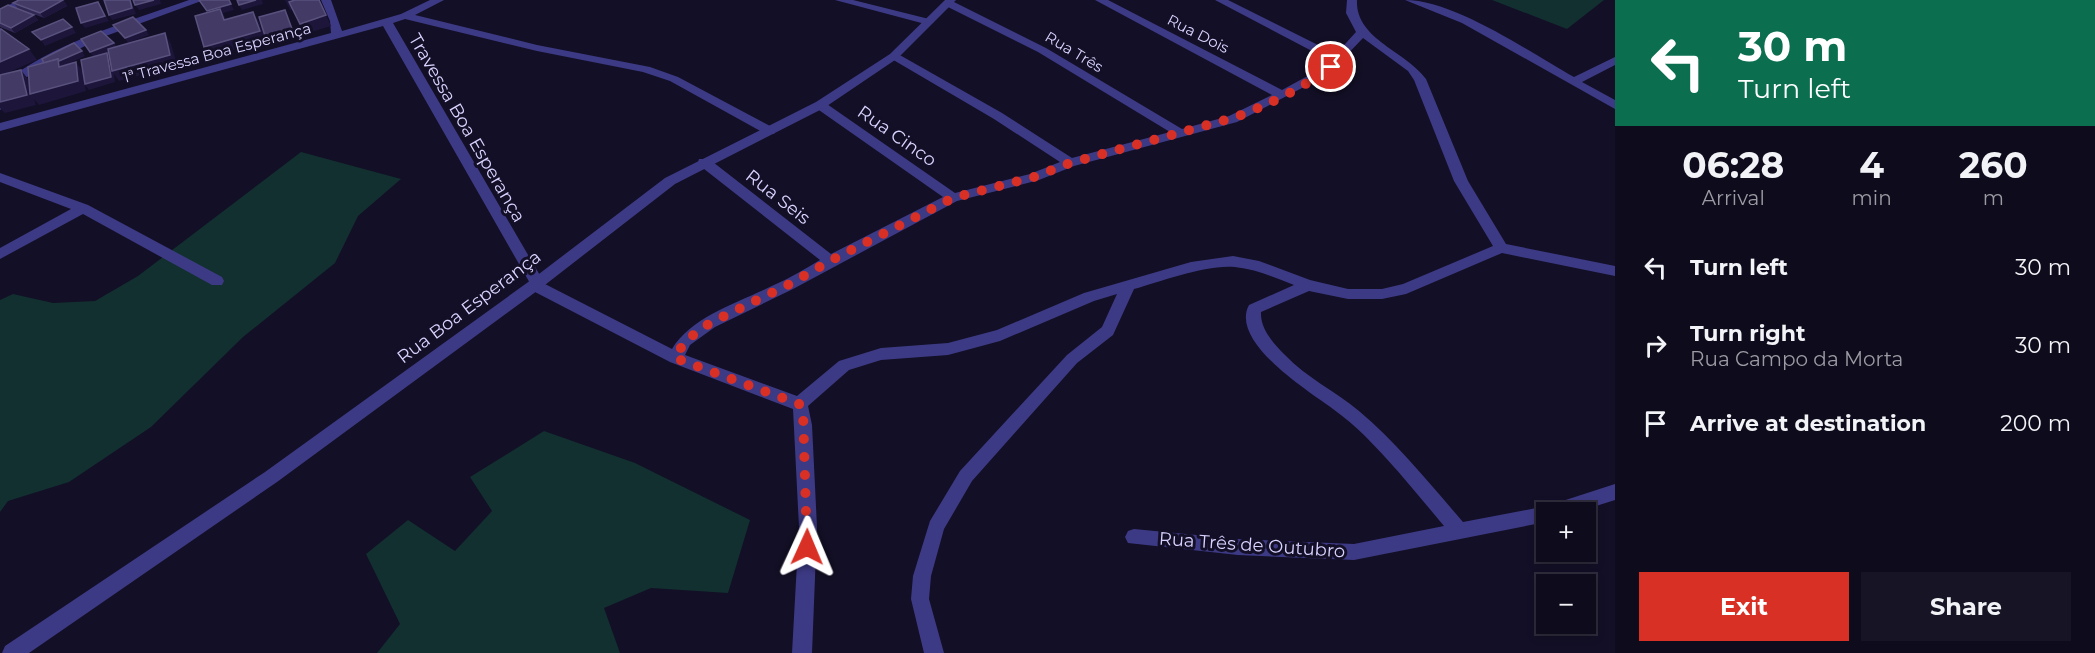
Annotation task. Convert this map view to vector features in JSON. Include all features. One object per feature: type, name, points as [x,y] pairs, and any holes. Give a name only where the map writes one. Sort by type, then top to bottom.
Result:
[{"type":"street","points":[[0,14],[26,0]]},
{"type":"street","points":[[0,106],[1,95],[5,87],[33,68],[99,35],[199,0]]},
{"type":"street","points":[[326,0],[335,21],[337,35]]},
{"type":"street","name":"1ª Travessa Boa Esperança","points":[[0,127],[405,16],[439,0]]},
{"type":"street","points":[[840,0],[929,22]]},
{"type":"street","name":"Rua Dois","points":[[1100,0],[1282,95]]},
{"type":"street","points":[[1220,0],[1337,59]]},
{"type":"street","points":[[1352,0],[1351,13],[1362,32],[1412,69],[1420,79],[1461,181],[1501,248]]},
{"type":"street","points":[[1410,0],[1466,21],[1615,105]]},
{"type":"street","name":"Rua Boa Esperança","points":[[12,653],[271,477],[536,284],[670,181],[820,105],[894,56],[950,1]]},
{"type":"street","name":"Rua Três","points":[[950,1],[1042,50],[1182,134]]},
{"type":"street","points":[[405,16],[537,48],[646,69],[674,79],[770,131]]},
{"type":"street","name":"Travessa Boa Esperança","points":[[386,21],[536,284]]},
{"type":"street","points":[[675,358],[685,341],[710,323],[788,285],[953,198],[1034,177],[1070,163],[1182,134],[1254,111],[1314,80],[1362,32]]},
{"type":"street","points":[[894,56],[998,116],[1070,163]]},
{"type":"street","points":[[1573,82],[1615,60]]},
{"type":"street","name":"Rua Cinco","points":[[820,105],[953,198]]},
{"type":"street","name":"Rua Seis","points":[[704,162],[830,261]]},
{"type":"street","points":[[0,177],[82,208],[218,281]]},
{"type":"street","points":[[0,254],[82,208]]},
{"type":"street","points":[[799,404],[843,365],[881,354],[948,349],[1000,335],[1089,297],[1201,265],[1233,261],[1258,266],[1308,285],[1348,294],[1382,294],[1406,289],[1501,248],[1615,271]]},
{"type":"street","points":[[536,284],[548,294],[675,358],[799,404],[803,411],[808,527],[802,653]]},
{"type":"street","points":[[934,653],[920,599],[922,576],[936,527],[966,476],[1072,359],[1108,331],[1129,284]]},
{"type":"street","points":[[1308,285],[1254,309],[1251,315],[1252,321],[1264,341],[1285,366],[1355,417],[1420,485],[1460,532]]},
{"type":"street","name":"Rua Três de Outubro","points":[[1583,502],[1615,492]]},
{"type":"street","name":"Rua Três de Outubro","points":[[1134,537],[1238,547],[1354,552],[1536,516]]},
{"type":"green space","points":[[1492,0],[1604,0],[1567,29]]},
{"type":"green space","points":[[301,152],[401,179],[358,216],[335,263],[243,337],[151,427],[69,482],[8,501],[0,512],[0,300],[13,294],[53,303],[95,301],[138,276]]},
{"type":"green space","points":[[544,431],[635,463],[750,520],[728,593],[651,588],[604,608],[620,653],[377,653],[400,624],[366,554],[408,520],[455,551],[492,511],[470,477]]},
{"type":"building","points":[[19,0],[63,0],[40,13],[13,3]]},
{"type":"building","points":[[104,0],[130,0],[132,8],[109,15]]},
{"type":"building","points":[[133,0],[154,0],[135,5]]},
{"type":"building","points":[[199,0],[229,0],[231,4],[207,11]]},
{"type":"building","points":[[237,0],[256,0],[239,5]]},
{"type":"building","points":[[319,0],[326,15],[300,24],[289,2]]},
{"type":"building","points":[[98,2],[105,16],[81,23],[76,8]]},
{"type":"building","points":[[8,5],[34,15],[11,28],[0,23],[0,9]]},
{"type":"building","points":[[220,9],[224,20],[253,12],[260,31],[204,47],[195,16]]},
{"type":"building","points":[[285,10],[292,29],[265,36],[259,17]]},
{"type":"building","points":[[133,17],[146,30],[125,38],[113,25]]},
{"type":"building","points":[[63,19],[72,27],[41,40],[32,32]]},
{"type":"building","points":[[1,29],[29,49],[0,62]]},
{"type":"building","points":[[101,31],[114,43],[90,52],[81,39]]},
{"type":"building","points":[[165,33],[170,55],[112,71],[108,49]]},
{"type":"building","points":[[74,43],[82,51],[59,61],[58,59],[44,63],[42,59]]},
{"type":"building","points":[[107,53],[111,77],[85,84],[81,60]]},
{"type":"building","points":[[58,59],[59,67],[76,62],[78,81],[30,94],[28,67]]},
{"type":"building","points":[[21,70],[27,95],[0,102],[0,75]]},
{"type":"route","points":[[807,547],[803,411],[799,404],[675,358],[685,341],[710,323],[788,285],[953,198],[1034,177],[1070,163],[1182,134],[1254,111],[1314,80],[1331,67]]}]
